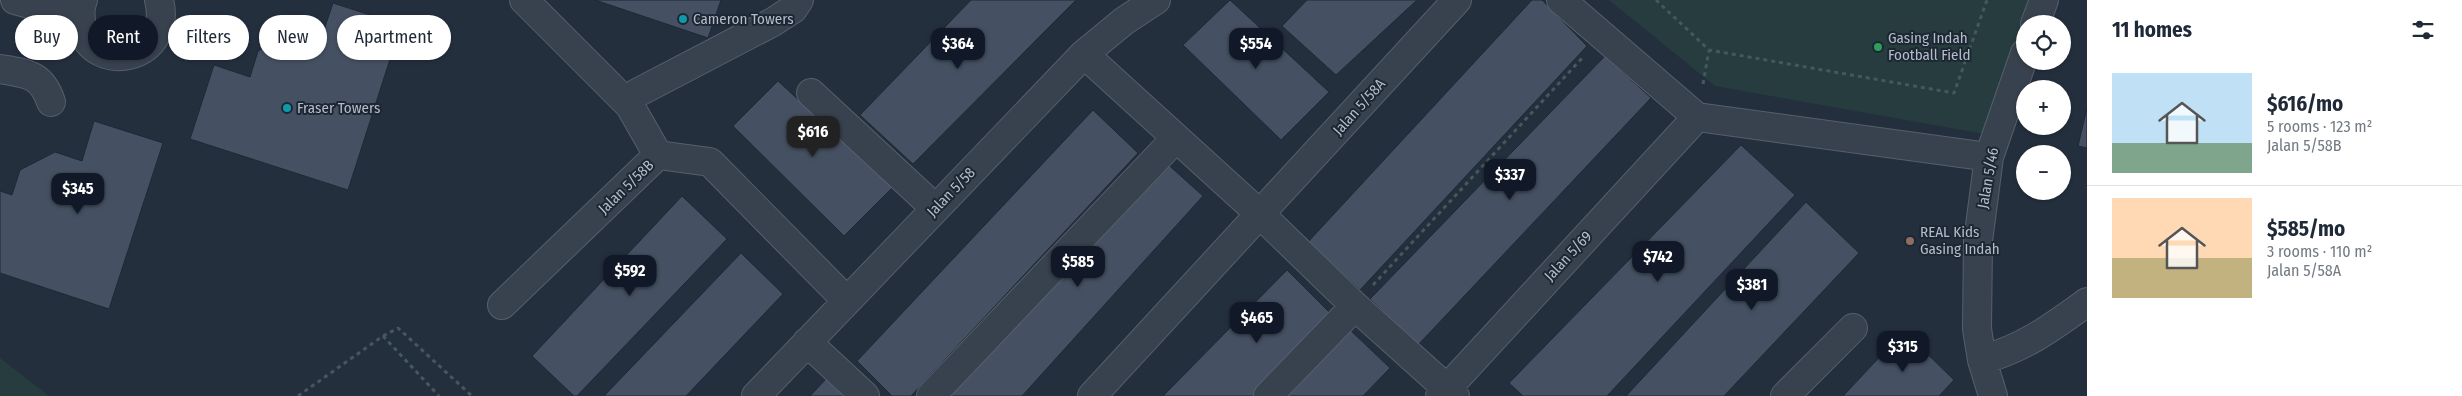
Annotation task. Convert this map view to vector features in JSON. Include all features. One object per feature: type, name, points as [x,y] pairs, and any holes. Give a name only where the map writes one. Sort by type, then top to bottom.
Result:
[{"type":"street","points":[[14,0],[82,9],[82,30],[89,42],[99,50],[110,55],[123,56],[136,54],[147,47],[160,26],[162,13],[159,0]]},
{"type":"street","points":[[524,0],[633,99],[667,157]]},
{"type":"street","name":"Jalan 5/58","points":[[756,396],[1084,54],[1124,21],[1156,0]]},
{"type":"street","name":"Jalan 5/58A","points":[[1092,396],[1261,215],[1457,0]]},
{"type":"street","points":[[1561,0],[1697,118],[1988,157]]},
{"type":"street","points":[[2038,15],[2044,0]]},
{"type":"street","points":[[633,99],[773,22],[801,2]]},
{"type":"street","points":[[1084,54],[1261,215],[1447,393]]},
{"type":"street","points":[[0,69],[29,74],[47,90],[51,102]]},
{"type":"street","name":"Jalan 5/46","points":[[1993,396],[1982,360],[1977,330],[1978,241],[1988,157],[2019,70]]},
{"type":"street","points":[[811,93],[935,208]]},
{"type":"street","name":"Jalan 5/69","points":[[1447,393],[1697,118]]},
{"type":"street","points":[[930,396],[1176,138]]},
{"type":"street","name":"Jalan 5/58B","points":[[502,305],[667,157],[710,162],[846,300]]},
{"type":"street","points":[[1982,360],[2010,352],[2032,340],[2087,302]]},
{"type":"street","points":[[1268,396],[1355,306]]},
{"type":"street","points":[[1785,396],[1853,328]]},
{"type":"street","points":[[807,342],[865,396]]},
{"type":"path","points":[[1656,0],[1709,50],[1954,93],[1987,0]]},
{"type":"path","points":[[1355,306],[1602,36]]},
{"type":"path","points":[[298,396],[383,336],[398,328],[472,396]]},
{"type":"path","points":[[383,336],[439,396]]},
{"type":"green space","points":[[1609,0],[2046,0],[2033,15],[2016,15],[2016,70],[2023,70],[2021,80],[2016,80],[2016,100],[2007,138],[1715,86]]},
{"type":"green space","points":[[0,358],[49,396],[0,396]]},
{"type":"building","name":"Cameron Towers","points":[[595,0],[721,0],[708,38]]},
{"type":"building","points":[[971,0],[1076,0],[913,164],[860,115]]},
{"type":"building","points":[[1230,0],[1329,92],[1281,140],[1183,45]]},
{"type":"building","points":[[1307,0],[1417,0],[1336,75],[1282,26]]},
{"type":"building","points":[[1532,0],[1542,0],[1587,46],[1360,290],[1308,242]]},
{"type":"building","name":"Fraser Towers","points":[[333,3],[370,15],[337,15],[337,60],[390,60],[348,190],[190,139],[214,65],[250,77],[259,50],[259,60],[327,60],[327,21]]},
{"type":"building","points":[[1605,56],[1651,98],[1418,345],[1370,299]]},
{"type":"building","points":[[778,81],[893,187],[844,236],[733,126]]},
{"type":"building","points":[[2087,108],[2087,148],[2078,146]]},
{"type":"building","points":[[1093,110],[1138,153],[911,396],[892,396],[857,361]]},
{"type":"building","points":[[94,121],[163,143],[109,309],[0,273],[0,191],[12,195],[20,170],[55,152],[82,161]]},
{"type":"building","points":[[1741,145],[1795,195],[1607,396],[1523,396],[1509,383]]},
{"type":"building","points":[[1162,159],[1203,196],[1022,396],[938,396]]},
{"type":"building","points":[[682,196],[727,239],[577,396],[574,396],[532,356]]},
{"type":"building","points":[[1806,202],[1859,253],[1724,396],[1626,396]]},
{"type":"building","points":[[741,253],[783,294],[686,396],[604,396]]},
{"type":"building","points":[[1287,270],[1333,316],[1256,396],[1163,396]]},
{"type":"building","points":[[1348,328],[1390,368],[1363,396],[1281,396]]},
{"type":"building","points":[[1904,331],[1954,380],[1939,396],[1843,396]]},
{"type":"building","points":[[827,378],[846,396],[810,396]]},
{"type":"place","name":"Cameron Towers","points":[[683,19]]},
{"type":"place","name":"Gasing Indah Football Field","points":[[1878,47]]},
{"type":"place","name":"Fraser Towers","points":[[287,108]]},
{"type":"place","name":"REAL Kids Gasing Indah","points":[[1910,241]]}]
